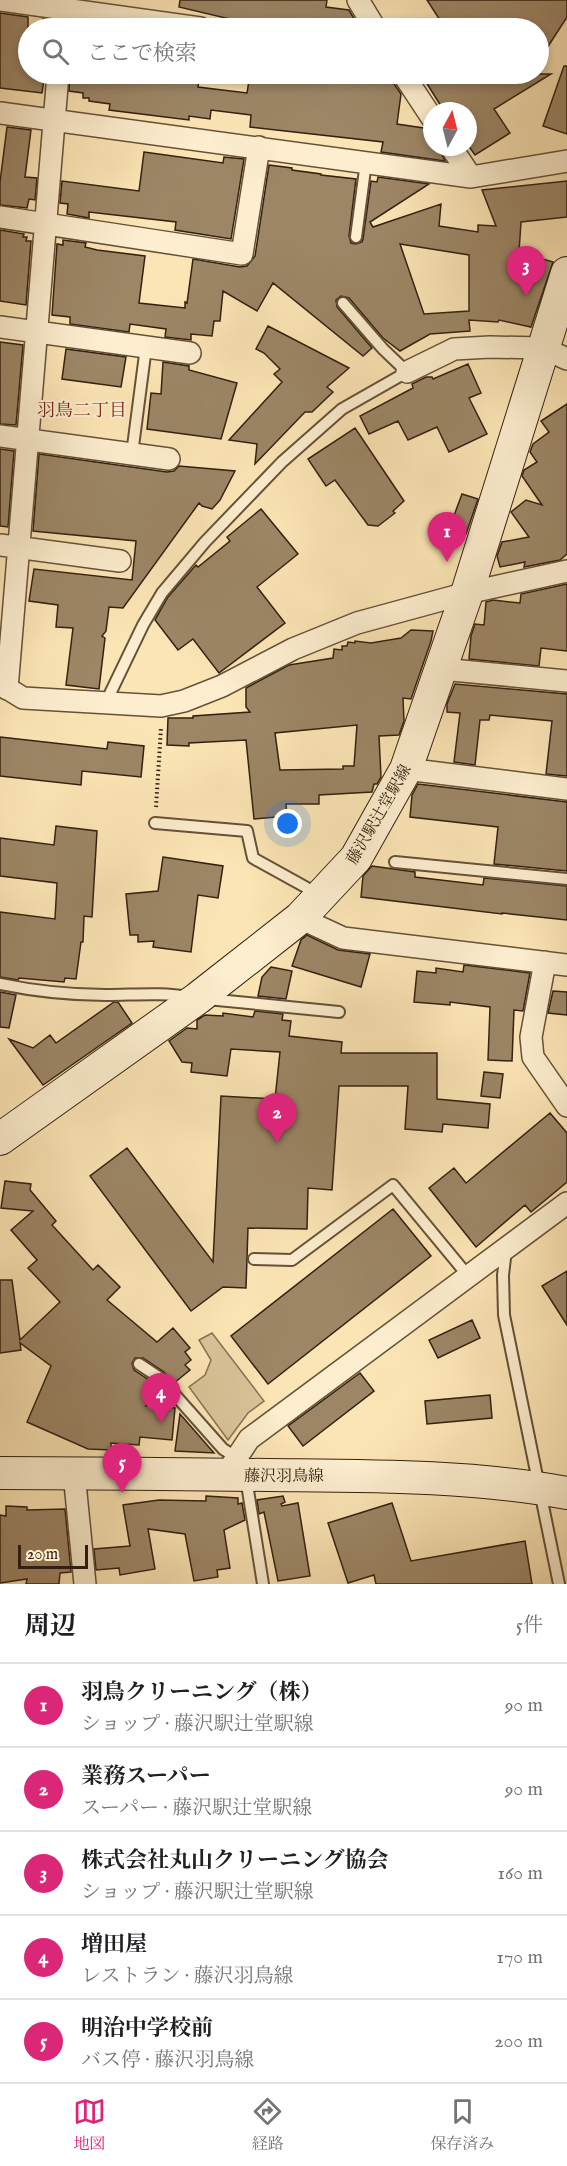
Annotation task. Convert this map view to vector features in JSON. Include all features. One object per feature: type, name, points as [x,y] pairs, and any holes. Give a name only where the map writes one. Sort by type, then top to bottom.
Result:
[{"type":"main road","name":"藤沢駅辻堂駅線","points":[[0,1139],[198,998],[300,918],[356,858],[406,769],[467,593],[555,353],[567,273]]},
{"type":"main road","name":"藤沢羽鳥線","points":[[0,1473],[236,1469],[406,1478],[553,1491]]},
{"type":"street","points":[[0,0],[63,13],[109,18]]},
{"type":"street","points":[[358,0],[369,18]]},
{"type":"street","points":[[57,84],[28,440],[9,546],[4,691],[23,698],[162,706],[184,701],[222,686],[293,649],[357,623],[467,593],[567,571]]},
{"type":"street","points":[[410,84],[423,104]]},
{"type":"street","points":[[0,113],[471,177],[567,160]]},
{"type":"street","points":[[0,217],[242,254],[259,147]]},
{"type":"street","points":[[457,156],[471,177]]},
{"type":"street","points":[[0,327],[190,353]]},
{"type":"street","points":[[407,372],[454,349],[490,347],[555,353]]},
{"type":"street","points":[[0,436],[169,459]]},
{"type":"street","points":[[9,546],[120,561]]},
{"type":"street","points":[[441,669],[567,681]]},
{"type":"street","points":[[406,769],[567,789]]},
{"type":"street","points":[[300,918],[343,938],[567,965]]},
{"type":"street","points":[[545,962],[531,1037],[533,1057],[567,1106]]},
{"type":"street","points":[[236,1469],[249,1439],[567,1203]]},
{"type":"street","points":[[74,1473],[86,1584]]},
{"type":"lane","points":[[356,237],[366,162]]},
{"type":"lane","points":[[106,702],[143,625],[162,593],[206,542],[282,462],[342,409],[407,372],[383,349],[343,303]]},
{"type":"lane","points":[[132,454],[146,347]]},
{"type":"lane","points":[[154,823],[247,831],[253,858],[322,896]]},
{"type":"lane","points":[[395,862],[567,879]]},
{"type":"lane","points":[[0,984],[103,995],[168,993],[339,1012]]},
{"type":"lane","points":[[254,1259],[292,1260],[393,1185],[469,1277]]},
{"type":"lane","points":[[506,1250],[503,1275],[504,1315],[553,1491],[559,1584]]},
{"type":"lane","points":[[139,1364],[160,1378],[223,1449],[236,1469],[263,1584]]},
{"type":"path","points":[[154,823],[160,747]]},
{"type":"shaded area","points":[[212,1333],[264,1401],[248,1413],[228,1440],[189,1387],[205,1375],[211,1360],[199,1340]]},
{"type":"building","points":[[180,0],[327,0],[326,7],[349,10],[354,18],[226,18],[179,7]]},
{"type":"building","points":[[427,0],[567,0],[567,17],[549,45],[549,18],[439,18]]},
{"type":"building","points":[[0,13],[28,17],[18,18],[18,84],[43,84],[42,93],[0,88]]},
{"type":"building","points":[[564,66],[567,66],[567,134],[543,126]]},
{"type":"building","points":[[69,84],[198,84],[198,87],[247,93],[248,84],[394,84],[401,94],[397,124],[423,128],[423,156],[442,156],[445,161],[381,152],[383,142],[250,127],[251,115],[211,110],[210,119],[189,116],[189,120],[109,110],[110,104],[89,101],[89,98],[83,98],[83,93],[69,91]]},
{"type":"building","points":[[427,84],[535,84],[494,109],[510,133],[477,154],[477,102],[438,102]]},
{"type":"building","points":[[7,127],[31,130],[25,177],[37,178],[35,200],[29,199],[27,208],[0,205],[0,182]]},
{"type":"building","points":[[144,152],[223,163],[224,157],[244,159],[231,239],[175,230],[176,222],[89,212],[89,218],[67,214],[68,204],[60,203],[62,181],[139,191]]},
{"type":"building","points":[[269,165],[356,179],[349,236],[351,243],[356,244],[362,242],[363,239],[371,181],[377,182],[378,177],[429,184],[370,222],[373,227],[441,204],[439,226],[478,232],[478,225],[496,226],[482,190],[567,181],[567,217],[521,222],[519,252],[553,262],[531,327],[499,320],[498,322],[469,320],[470,331],[430,334],[400,351],[383,338],[349,298],[341,296],[336,300],[337,307],[372,348],[363,356],[273,283],[257,311],[223,291],[220,321],[214,321],[212,336],[191,334],[191,340],[165,337],[166,329],[130,324],[129,332],[70,324],[70,317],[52,315],[57,244],[63,245],[63,240],[86,243],[85,247],[97,250],[145,256],[139,303],[185,308],[193,259],[240,267],[247,266],[255,256]],"holes":[[[400,244],[469,255],[469,311],[424,314]]]},
{"type":"building","points":[[0,230],[24,234],[23,237],[27,237],[26,241],[31,241],[26,305],[0,301]]},
{"type":"building","points":[[268,326],[349,368],[327,387],[333,392],[312,412],[305,412],[255,464],[257,444],[229,440],[282,382],[274,374],[280,369],[264,353],[256,349]]},
{"type":"building","points":[[0,342],[23,345],[16,425],[0,424]]},
{"type":"building","points":[[66,349],[126,357],[121,387],[62,379]]},
{"type":"building","points":[[163,362],[189,366],[189,370],[237,383],[221,439],[147,429],[151,393],[161,394]]},
{"type":"building","points":[[468,364],[481,393],[469,398],[487,434],[449,452],[437,427],[408,440],[398,421],[369,434],[360,416],[413,388],[412,384],[426,377],[433,379]]},
{"type":"building","points":[[567,404],[567,554],[560,560],[524,567],[525,562],[500,567],[497,556],[502,542],[529,537],[511,512],[526,500],[542,505],[522,476],[524,470],[537,462],[530,452],[533,444],[549,432],[541,421]]},
{"type":"building","points":[[355,428],[404,501],[393,511],[395,513],[378,526],[368,525],[335,480],[326,486],[308,459]]},
{"type":"building","points":[[0,449],[14,451],[8,527],[0,526]]},
{"type":"building","points":[[39,454],[167,472],[174,471],[179,466],[235,471],[220,500],[212,509],[199,503],[123,608],[109,607],[106,631],[102,636],[105,638],[99,689],[66,685],[73,628],[56,627],[58,605],[29,601],[34,569],[132,580],[136,541],[33,531]]},
{"type":"building","points":[[462,494],[478,499],[466,534],[449,529]]},
{"type":"building","points":[[261,509],[298,554],[257,587],[285,623],[219,673],[193,639],[178,650],[155,620],[168,597],[196,565],[198,567],[230,541],[227,537]]},
{"type":"building","points":[[567,584],[567,651],[541,648],[539,666],[469,659],[471,636],[475,624],[484,625],[486,602],[493,600],[520,603],[521,594]]},
{"type":"building","points":[[411,630],[433,631],[411,699],[403,698],[404,721],[399,735],[379,736],[381,777],[377,784],[374,784],[372,792],[319,795],[319,804],[286,804],[287,816],[254,819],[246,740],[189,743],[189,746],[167,745],[168,718],[193,718],[193,716],[250,712],[246,707],[246,688],[289,665],[333,658],[334,649],[342,650],[342,646],[347,646],[348,642],[371,643],[401,638]],"holes":[[[357,725],[354,766],[343,766],[343,769],[280,770],[275,733]]]},
{"type":"building","points":[[455,684],[567,694],[567,776],[546,774],[552,721],[490,715],[489,720],[480,720],[475,765],[454,762],[460,713],[447,712],[447,704]]},
{"type":"building","points":[[0,737],[107,749],[108,742],[144,746],[141,777],[82,771],[81,785],[0,776]]},
{"type":"building","points":[[418,784],[567,802],[567,871],[494,864],[498,827],[410,817],[412,795]]},
{"type":"building","points":[[56,826],[97,831],[92,917],[84,916],[83,942],[81,942],[76,979],[65,978],[64,982],[0,977],[0,912],[55,919],[57,883],[0,876],[0,838],[54,845]]},
{"type":"building","points":[[163,857],[223,866],[218,898],[198,895],[191,952],[153,947],[154,941],[138,942],[138,935],[130,935],[126,894],[158,891]]},
{"type":"building","points":[[372,866],[415,872],[415,877],[483,885],[484,878],[567,886],[567,920],[361,897],[363,876]]},
{"type":"building","points":[[307,935],[338,950],[370,954],[361,987],[292,966],[301,940]]},
{"type":"building","points":[[464,965],[530,973],[523,1011],[514,1010],[512,1061],[488,1060],[490,1007],[450,1002],[450,1005],[414,1002],[417,971],[436,973],[436,968],[463,972]]},
{"type":"building","points":[[271,967],[292,971],[286,999],[258,996],[262,977]]},
{"type":"building","points":[[553,991],[567,992],[567,1015],[548,1013]]},
{"type":"building","points":[[0,992],[16,995],[9,1028],[0,1027]]},
{"type":"building","points":[[114,1002],[118,1002],[132,1023],[43,1085],[9,1039],[33,1048],[50,1035],[56,1043]]},
{"type":"building","points":[[255,1011],[283,1014],[282,1020],[291,1021],[289,1036],[342,1042],[341,1053],[437,1053],[437,1099],[490,1104],[488,1128],[443,1124],[442,1132],[405,1129],[408,1086],[339,1086],[332,1190],[308,1188],[307,1229],[248,1228],[246,1288],[223,1287],[191,1311],[90,1176],[127,1148],[213,1262],[221,1096],[275,1099],[280,1052],[231,1049],[227,1076],[191,1072],[192,1063],[182,1062],[169,1041],[187,1028],[197,1029],[197,1020],[205,1015],[223,1016],[223,1013],[253,1017]]},
{"type":"building","points":[[484,1072],[503,1074],[500,1098],[481,1096]]},
{"type":"building","points":[[550,1113],[567,1133],[567,1182],[531,1212],[525,1205],[476,1247],[429,1188],[454,1168],[466,1183]]},
{"type":"building","points":[[5,1181],[31,1184],[30,1190],[56,1221],[52,1225],[93,1270],[98,1265],[120,1287],[107,1300],[157,1342],[173,1328],[190,1348],[185,1352],[191,1360],[185,1365],[190,1370],[174,1383],[164,1372],[143,1358],[135,1358],[132,1363],[134,1370],[163,1392],[146,1406],[175,1408],[172,1440],[140,1437],[139,1445],[111,1443],[111,1450],[88,1449],[27,1422],[51,1366],[20,1343],[21,1350],[0,1353],[0,1280],[12,1280],[20,1340],[60,1302],[28,1268],[37,1260],[11,1230],[33,1211],[1,1208]]},
{"type":"building","points":[[393,1209],[431,1256],[268,1384],[231,1336]]},
{"type":"building","points":[[567,1271],[567,1325],[542,1286]]},
{"type":"building","points":[[472,1320],[480,1338],[438,1358],[429,1340]]},
{"type":"building","points":[[360,1373],[374,1391],[303,1446],[288,1426]]},
{"type":"building","points":[[490,1395],[492,1418],[427,1424],[425,1401]]},
{"type":"building","points":[[180,1414],[214,1453],[175,1451]]},
{"type":"building","points":[[206,1496],[238,1498],[238,1504],[242,1503],[245,1520],[224,1530],[230,1568],[217,1570],[218,1577],[194,1581],[185,1534],[148,1529],[155,1569],[120,1575],[119,1568],[96,1570],[94,1549],[130,1546],[123,1505],[159,1500],[206,1501]]},
{"type":"building","points":[[283,1496],[285,1502],[281,1504],[282,1506],[298,1503],[310,1576],[278,1581],[264,1512],[259,1514],[257,1500]]},
{"type":"building","points":[[392,1503],[411,1561],[525,1541],[532,1584],[376,1584],[374,1575],[348,1583],[328,1523]]},
{"type":"building","points":[[6,1506],[27,1507],[27,1510],[65,1509],[71,1572],[60,1573],[59,1584],[26,1584],[27,1579],[0,1583],[0,1515],[6,1516]]},
{"type":"place","name":"株式会社丸山クリーニング協会","points":[[526,296]]},
{"type":"place","name":"羽鳥クリーニング（株）","points":[[447,562]]},
{"type":"place","name":"業務スーパー","points":[[277,1143]]},
{"type":"place","name":"増田屋","points":[[161,1423]]},
{"type":"place","name":"明治中学校前","points":[[122,1493]]},
{"type":"district","name":"羽鳥二丁目","points":[[82,410]]}]
